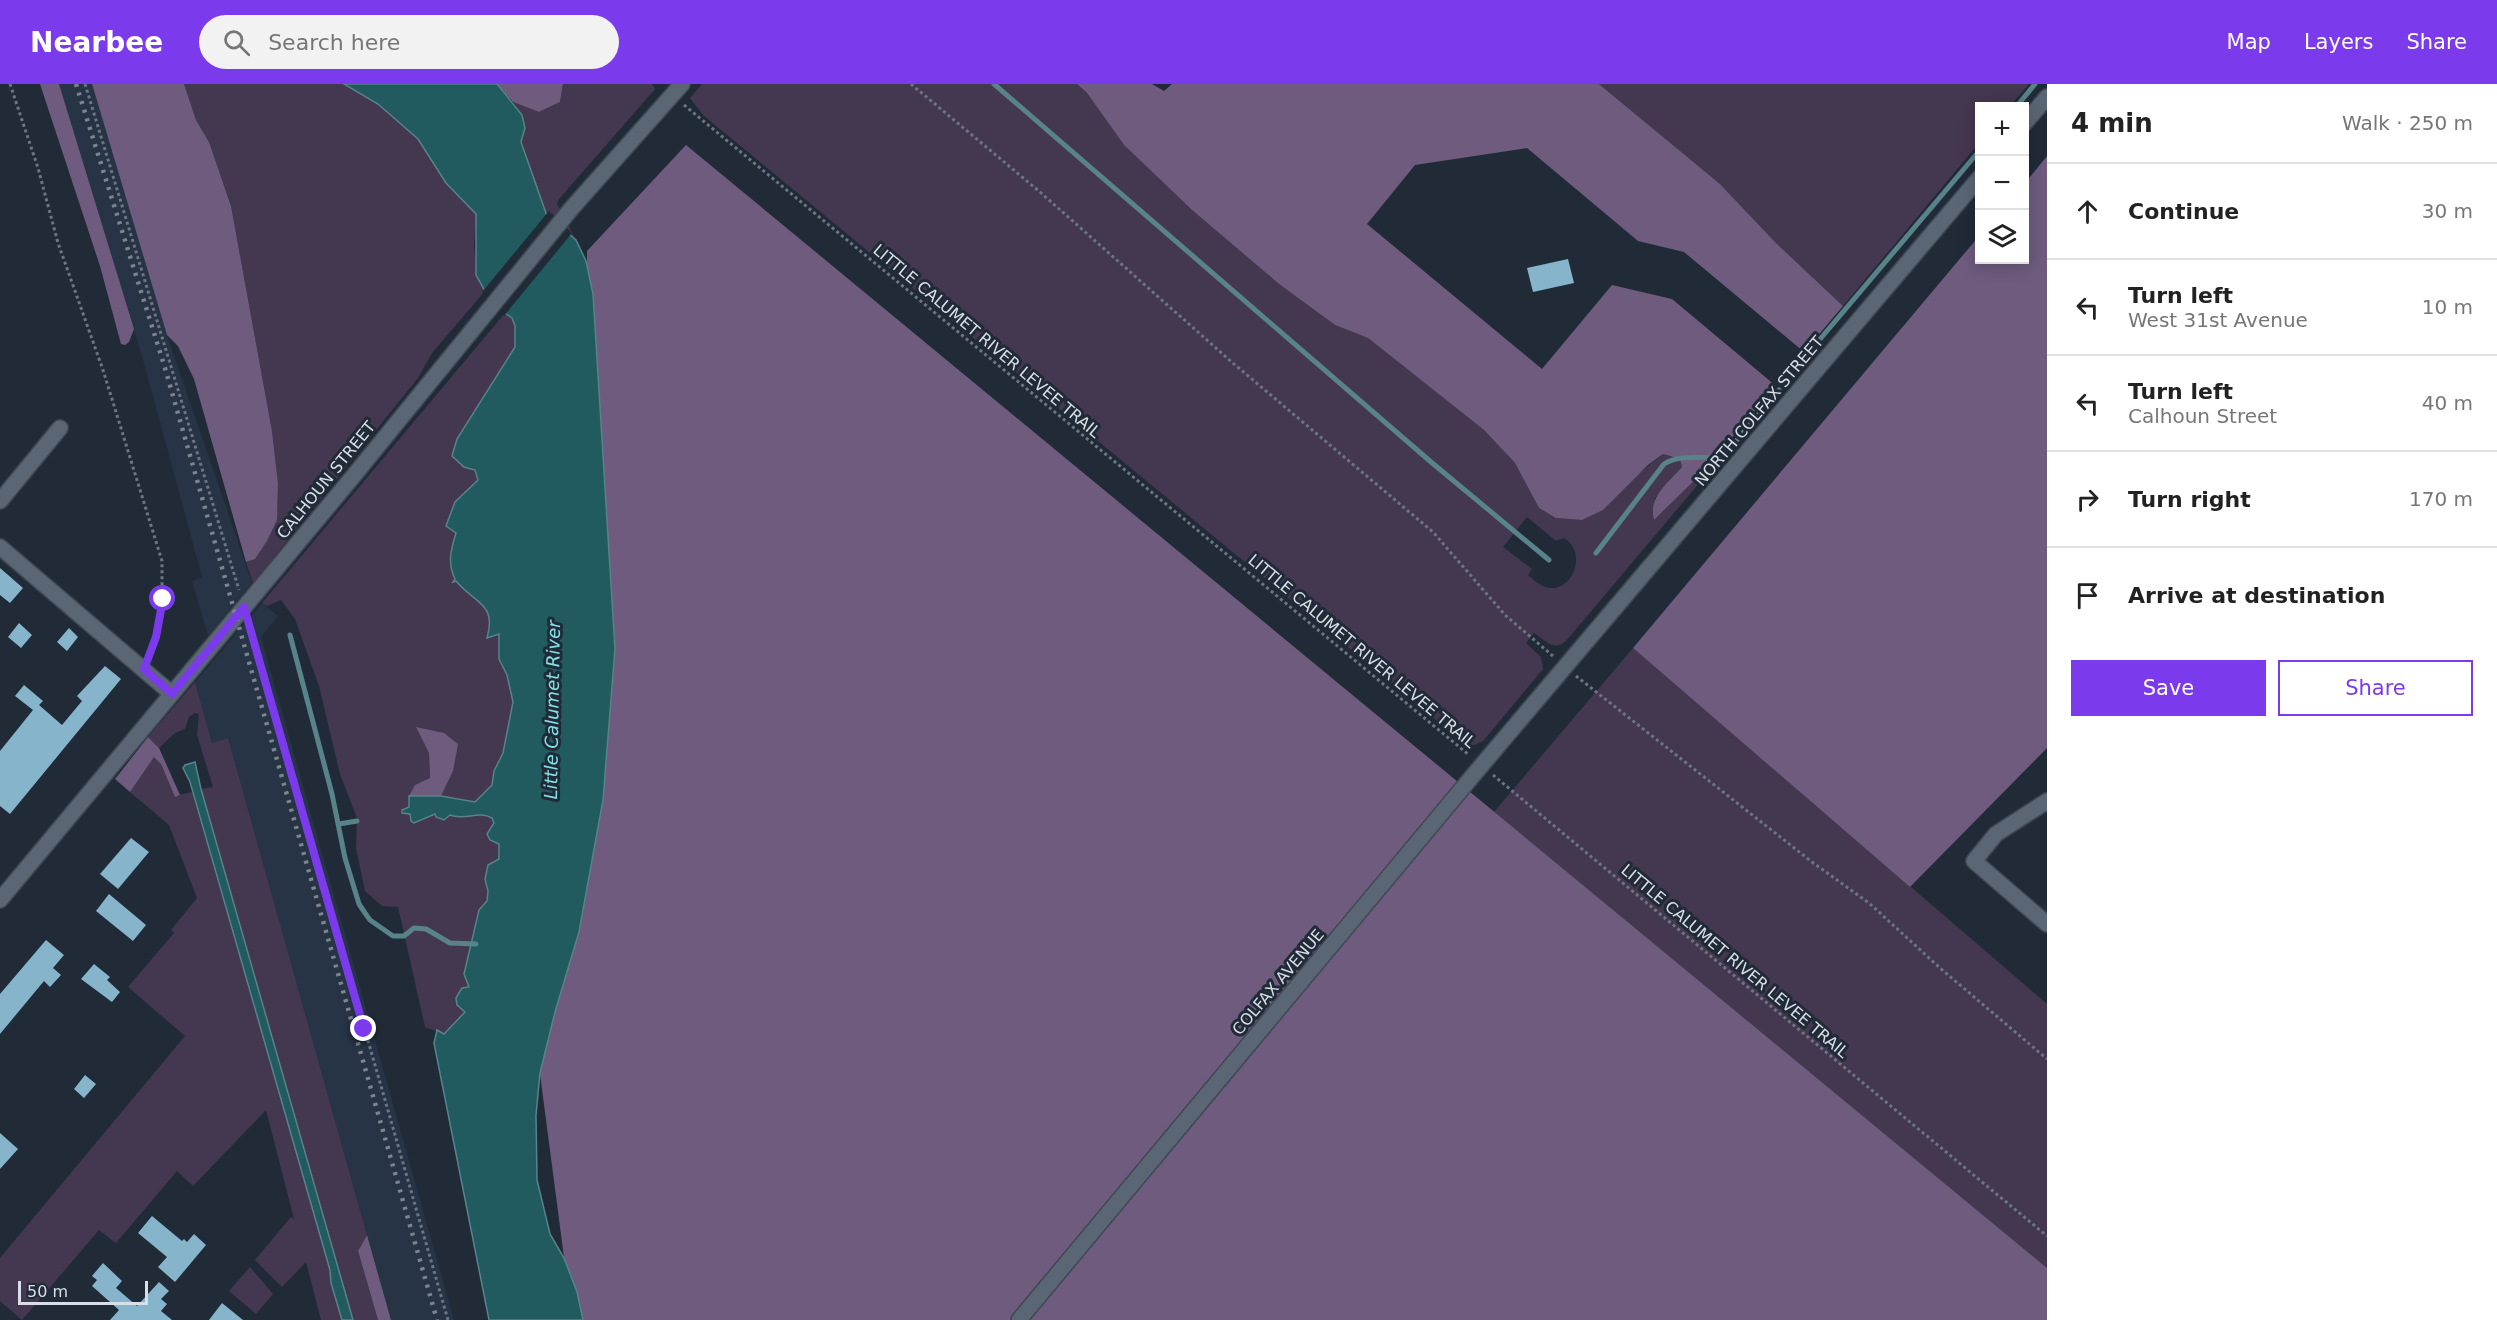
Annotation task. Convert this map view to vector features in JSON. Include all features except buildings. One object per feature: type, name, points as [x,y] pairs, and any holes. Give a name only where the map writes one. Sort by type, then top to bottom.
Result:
[{"type":"street","name":"CALHOUN STREET","points":[[0,900],[571,209],[677,89]]},
{"type":"street","points":[[2029,119],[2047,97]]},
{"type":"street","name":"NORTH COLFAX STREET","points":[[1565,667],[1975,183]]},
{"type":"street","points":[[0,501],[60,428]]},
{"type":"street","points":[[0,547],[172,694]]},
{"type":"street","name":"COLFAX AVENUE","points":[[1019,1320],[1565,667]]},
{"type":"street","points":[[2047,801],[1996,834],[1974,861],[2047,924]]},
{"type":"path","points":[[10,84],[38,168],[58,243],[103,370],[162,561],[162,611],[152,650],[144,669]]},
{"type":"path","points":[[85,84],[244,607],[448,1320]]},
{"type":"path","points":[[911,84],[1040,192],[1234,364],[1433,532],[1506,615],[1565,667],[1812,862],[1869,903],[1940,968],[2047,1059]]},
{"type":"path","name":"LITTLE CALUMET RIVER LEVEE TRAIL","points":[[677,89],[1481,766],[2047,1236]]},
{"type":"shaded area","points":[[40,84],[59,84],[134,329],[129,342],[125,345],[121,344],[100,266]]},
{"type":"shaded area","points":[[59,84],[92,84],[167,335],[252,583],[208,636],[192,581],[202,577],[144,363]]},
{"type":"shaded area","points":[[92,84],[184,84],[196,120],[209,142],[231,206],[272,431],[278,483],[277,520],[255,559],[246,562],[194,379],[178,346],[167,335]]},
{"type":"shaded area","points":[[184,84],[344,84],[378,104],[418,139],[446,183],[476,214],[474,245],[476,275],[485,291],[432,353],[418,378],[253,583],[246,562],[255,559],[267,541],[277,513],[278,483],[272,431],[231,206],[209,142],[196,120]]},
{"type":"shaded area","points":[[497,84],[563,84],[560,102],[539,112],[513,102]]},
{"type":"shaded area","points":[[563,84],[652,84],[655,89],[559,199],[557,204],[576,240],[547,216],[521,142],[525,128],[522,115],[513,102],[539,112],[560,102]]},
{"type":"shaded area","points":[[702,84],[1077,84],[1087,93],[1124,145],[1192,210],[1279,284],[1335,325],[1368,338],[1484,430],[1515,463],[1539,508],[1557,518],[1582,520],[1663,454],[1680,459],[1682,467],[1655,498],[1654,520],[1703,472],[1706,475],[1566,641],[1553,645],[1534,633],[1526,643],[1541,657],[1543,669],[1483,741],[1474,745],[1464,743],[703,115],[690,98]],"holes":[[[1527,517],[1556,541],[1564,538],[1572,545],[1576,563],[1568,580],[1561,586],[1553,588],[1535,581],[1528,575],[1532,569],[1503,547]]]},
{"type":"shaded area","points":[[1077,84],[1152,84],[1164,91],[1172,84],[1599,84],[1720,184],[1776,243],[1843,306],[1804,352],[1684,252],[1638,241],[1527,148],[1415,165],[1367,224],[1542,369],[1612,285],[1672,299],[1776,386],[1703,472],[1654,520],[1654,504],[1660,491],[1682,467],[1680,459],[1663,454],[1648,465],[1603,510],[1582,520],[1556,518],[1539,508],[1515,463],[1484,430],[1368,338],[1335,325],[1279,284],[1192,210],[1124,145],[1087,93]]},
{"type":"shaded area","points":[[1599,84],[2029,84],[2013,102],[1975,102],[1975,148],[1843,306],[1776,243],[1720,184]]},
{"type":"shaded area","points":[[686,145],[2047,1268],[2047,1320],[582,1320],[565,1265],[540,1074],[585,728],[587,251]]},
{"type":"shaded area","points":[[2047,156],[2047,748],[1910,887],[1633,648],[1975,241],[1975,264],[2029,264],[2029,178]]},
{"type":"shaded area","points":[[505,313],[512,318],[515,326],[515,347],[505,366],[486,477],[456,581],[489,582],[517,690],[499,859],[494,860],[485,879],[488,891],[487,901],[479,910],[464,974],[469,987],[465,1012],[444,1034],[425,1027],[398,907],[382,906],[365,891],[356,848],[357,818],[340,774],[319,686],[295,619],[281,600],[267,606],[262,603]],"holes":[[[416,727],[453,771],[441,796],[422,795],[430,779],[429,753]]]},
{"type":"shaded area","points":[[262,603],[278,616],[261,637],[454,1320],[391,1320],[228,739],[212,743],[195,682]]},
{"type":"shaded area","points":[[1633,648],[2047,1004],[2047,1268],[1494,812]]},
{"type":"shaded area","points":[[195,682],[212,743],[228,738],[367,1235],[358,1251],[378,1320],[353,1320],[201,789],[213,787],[197,735],[199,714],[195,713],[189,717],[185,729],[175,733],[159,748],[148,737]]},
{"type":"shaded area","points":[[416,727],[444,733],[458,744],[453,771],[441,796],[409,796],[415,785],[430,778],[429,753]]},
{"type":"shaded area","points":[[148,737],[159,748],[180,795],[175,797],[161,764],[154,757],[130,792],[115,779]]},
{"type":"shaded area","points":[[154,756],[161,764],[175,796],[192,792],[330,1270],[331,1283],[342,1320],[321,1320],[306,1262],[282,1287],[255,1260],[291,1217],[294,1219],[266,1110],[193,1186],[177,1171],[116,1243],[99,1230],[22,1320],[0,1301],[0,1258],[185,1036],[128,987],[174,933],[171,930],[197,898],[169,825],[130,792]]},
{"type":"shaded area","points":[[367,1235],[391,1320],[378,1320],[358,1251]]},
{"type":"shaded area","points":[[250,1267],[273,1294],[256,1314],[229,1291]]},
{"type":"water","name":"Little Calumet River","points":[[344,84],[497,84],[522,115],[525,128],[521,142],[547,216],[576,240],[586,261],[593,294],[615,649],[603,800],[579,932],[555,1012],[540,1073],[536,1115],[537,1180],[550,1234],[564,1258],[577,1292],[583,1320],[489,1320],[434,1043],[437,1030],[444,1034],[465,1012],[457,1005],[456,998],[462,988],[469,987],[464,974],[479,910],[487,901],[488,891],[485,879],[488,865],[499,859],[499,844],[490,840],[487,834],[494,823],[492,818],[487,816],[455,817],[450,815],[444,820],[436,817],[435,814],[414,823],[411,821],[410,814],[402,813],[402,810],[409,807],[409,796],[441,796],[475,802],[492,785],[494,771],[503,753],[513,702],[507,675],[499,659],[499,634],[487,638],[489,618],[487,611],[456,581],[453,582],[455,579],[451,567],[451,556],[456,533],[446,526],[455,502],[478,480],[475,470],[464,467],[452,456],[457,439],[515,347],[515,326],[512,318],[485,291],[476,275],[476,214],[446,183],[418,139],[378,104]]},
{"type":"water","points":[[195,762],[353,1320],[342,1320],[331,1283],[330,1270],[190,782],[183,768]]},
{"type":"pier","points":[[549,211],[572,233],[504,316],[482,292]]},
{"type":"waterway","points":[[994,84],[1431,462],[1549,560]]},
{"type":"waterway","points":[[2020,102],[2035,84]]},
{"type":"waterway","points":[[1797,372],[1810,351],[1975,156]]},
{"type":"waterway","points":[[1596,553],[1664,464],[1679,458],[1725,454],[1779,390]]},
{"type":"waterway","points":[[290,635],[332,794],[345,858],[359,904],[370,920],[393,936],[404,936],[414,928],[426,929],[450,943],[476,944]]},
{"type":"waterway","points":[[339,824],[357,821]]},
{"type":"railway","points":[[76,84],[165,368],[437,1320]]},
{"type":"route","points":[[163,599],[160,623],[144,669],[172,694],[244,607],[364,1029]]}]
